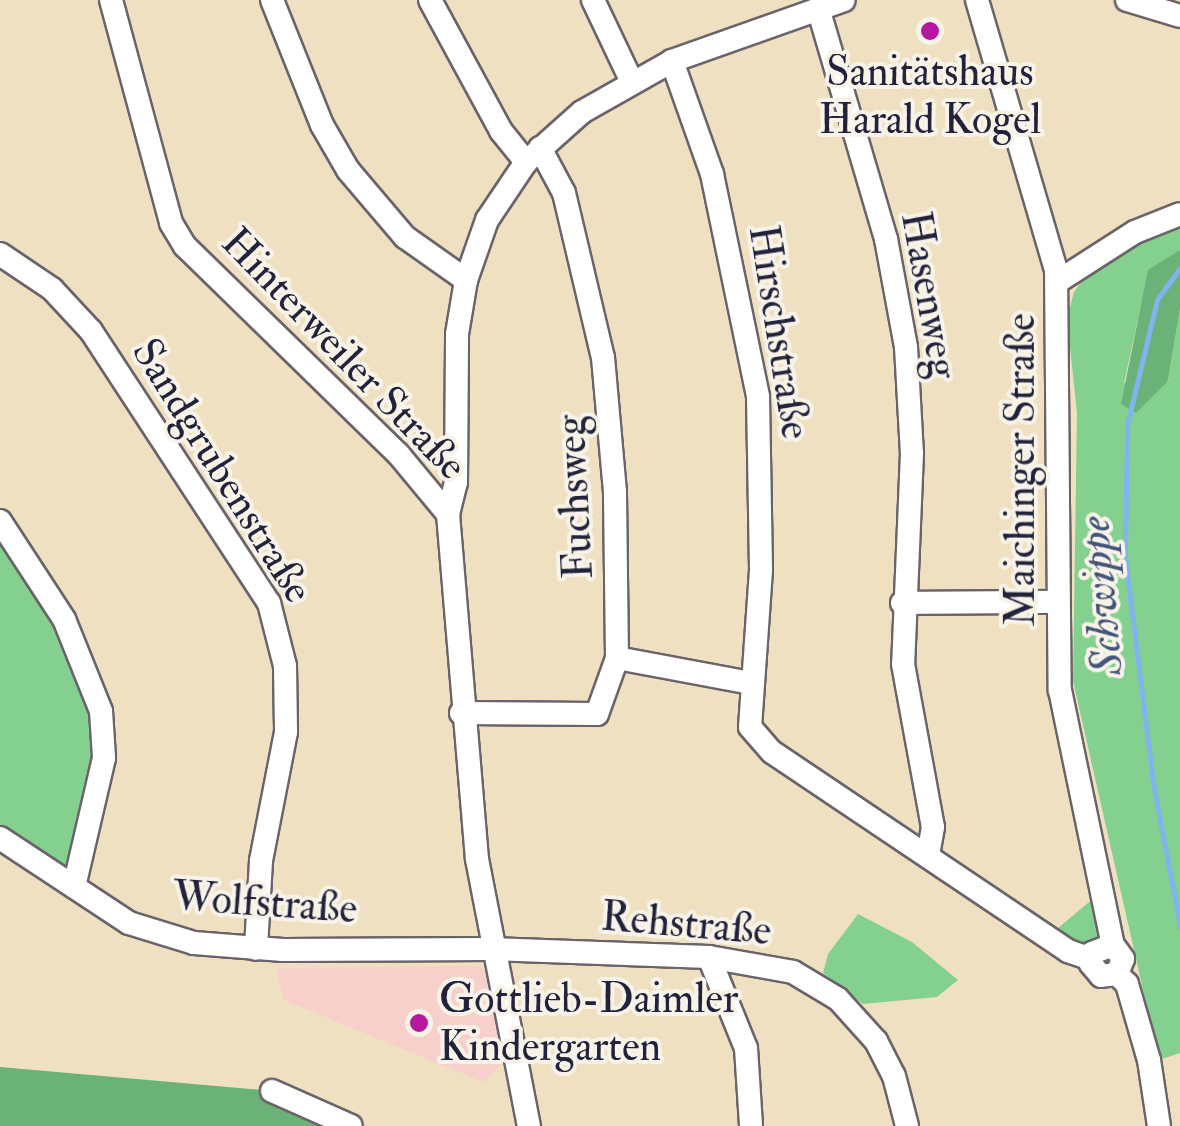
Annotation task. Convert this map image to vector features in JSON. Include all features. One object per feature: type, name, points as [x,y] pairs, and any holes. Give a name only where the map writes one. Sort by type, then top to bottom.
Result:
[{"type":"street","name":"Hinterweiler Straße","points":[[111,0],[171,223],[185,246],[399,456],[448,514],[462,713],[492,948],[529,1126]]},
{"type":"street","points":[[272,0],[315,109],[348,170],[405,237],[466,280]]},
{"type":"street","name":"Fuchsweg","points":[[430,0],[501,130],[557,172],[574,225],[603,358],[615,492],[617,658],[597,714],[462,713]]},
{"type":"street","points":[[593,0],[632,82]]},
{"type":"street","points":[[448,514],[456,483],[457,334],[466,280],[487,220],[533,154],[632,82],[766,11],[818,8],[844,0]]},
{"type":"street","name":"Maichinger Straße","points":[[977,0],[1057,282],[1060,690],[1113,945],[1124,959],[1116,974],[1127,984],[1149,1060],[1159,1126]]},
{"type":"street","points":[[1127,0],[1180,16]]},
{"type":"street","name":"Hasenweg","points":[[818,8],[886,239],[906,347],[912,454],[902,603],[906,695],[934,827],[928,854]]},
{"type":"street","name":"Hirschstraße","points":[[672,62],[712,174],[758,396],[761,570],[748,719],[760,741],[1068,952],[1090,959]]},
{"type":"street","points":[[1057,282],[1135,232],[1180,214]]},
{"type":"street","name":"Sandgrubenstraße","points":[[0,254],[41,280],[91,331],[269,602],[285,666],[286,732],[261,862],[256,949]]},
{"type":"street","points":[[0,521],[64,619],[101,711],[99,788],[74,888]]},
{"type":"street","points":[[902,603],[1057,602]]},
{"type":"street","points":[[617,658],[750,683]]},
{"type":"street","name":"Wolfstraße","points":[[0,838],[143,930],[256,949],[492,948]]},
{"type":"street","points":[[1113,945],[1101,945],[1090,959],[1101,976],[1116,974]]},
{"type":"street","name":"Rehstraße","points":[[492,948],[708,957],[793,972],[838,999],[885,1056],[908,1126]]},
{"type":"street","points":[[708,957],[746,1048],[751,1126]]},
{"type":"street","points":[[272,1090],[352,1126]]},
{"type":"shaded area","name":"Gottlieb-Daimler Kindergarten","points":[[478,966],[487,973],[507,1058],[483,1082],[284,1000],[276,968]]},
{"type":"green space","points":[[1180,220],[1180,250],[1143,296],[1124,383],[1168,382],[1180,309],[1180,1053],[1159,1060],[1073,681],[1077,413],[1067,319],[1074,292],[1088,273]]},
{"type":"green space","points":[[1180,250],[1180,309],[1168,381],[1136,413],[1121,404],[1148,270]]},
{"type":"green space","points":[[0,538],[53,614],[94,709],[93,784],[75,866],[47,864],[0,831]]},
{"type":"green space","points":[[1095,897],[1102,928],[1094,942],[1078,942],[1057,929]]},
{"type":"green space","points":[[858,914],[912,942],[958,980],[937,997],[863,1004],[823,973],[828,954]]},
{"type":"green space","points":[[0,1067],[263,1090],[332,1126],[0,1126]]},
{"type":"waterway","name":"Schwippe","points":[[1180,268],[1157,300],[1127,425],[1125,557],[1153,783],[1180,926]]},
{"type":"place","name":"Sanitätshaus Harald Kogel","points":[[930,31]]},
{"type":"place","name":"Gottlieb-Daimler Kindergarten","points":[[419,1023]]}]
